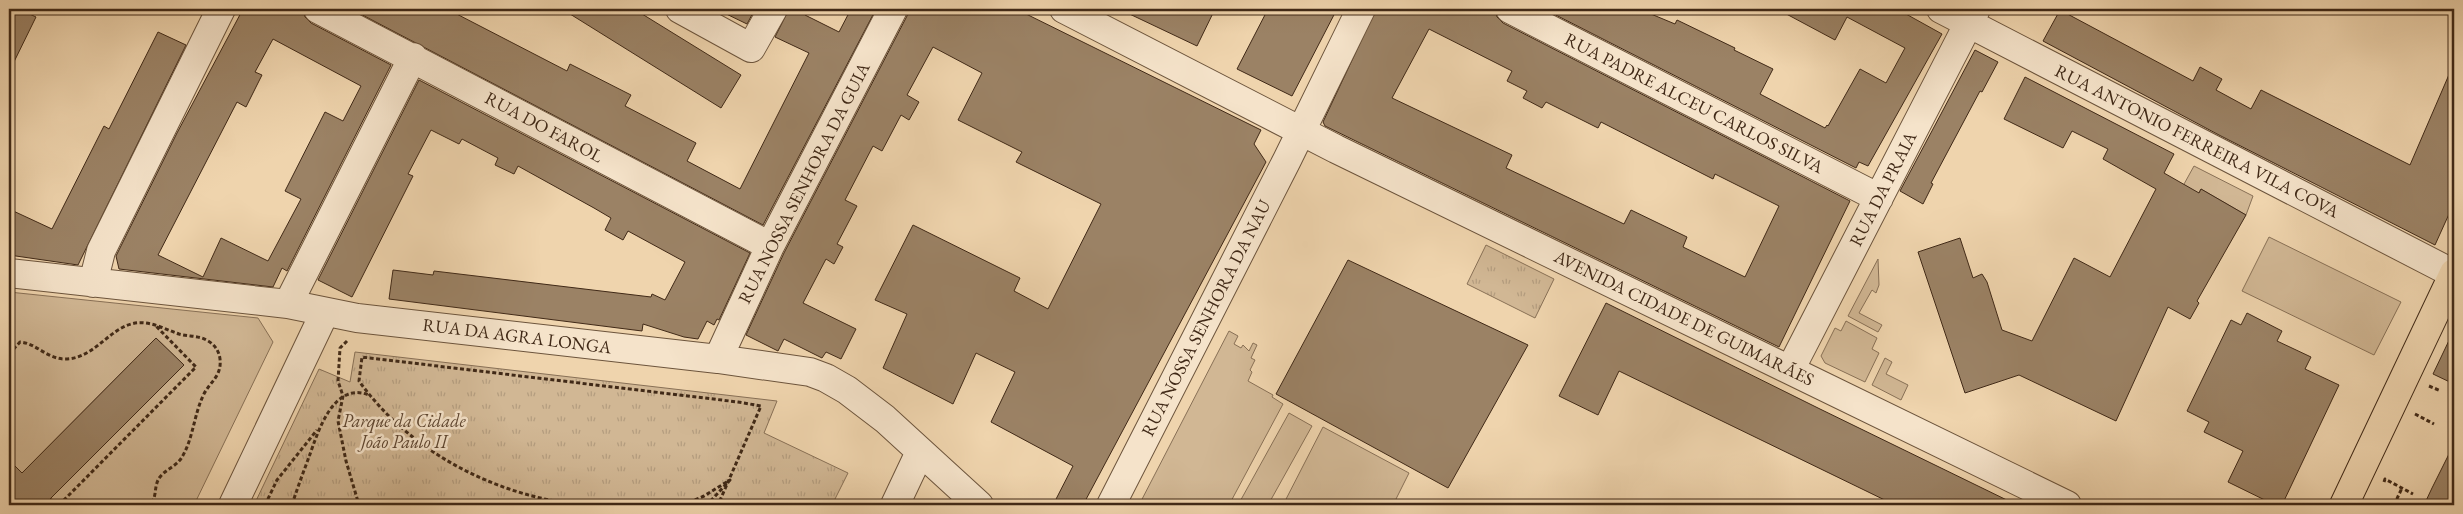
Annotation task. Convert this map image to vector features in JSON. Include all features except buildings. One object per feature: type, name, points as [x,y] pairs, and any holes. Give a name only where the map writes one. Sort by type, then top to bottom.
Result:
[{"type":"main road","points":[[2344,505],[2454,274]]},
{"type":"street","points":[[94,283],[101,251],[221,9]]},
{"type":"street","name":"RUA DO FAROL","points":[[318,9],[413,57],[770,246]]},
{"type":"street","points":[[680,9],[752,48],[773,9]]},
{"type":"street","name":"RUA NOSSA SENHORA DA GUIA","points":[[718,359],[770,246],[893,9]]},
{"type":"street","name":"RUA NOSSA SENHORA DA NAU","points":[[1111,505],[1361,9]]},
{"type":"street","name":"RUA PADRE ALCEU CARLOS SILVA","points":[[1510,9],[1878,198]]},
{"type":"street","name":"RUA ANTONIO FERREIRA VILA COVA","points":[[1941,9],[1972,16],[2454,274]]},
{"type":"street","name":"AVENIDA CIDADE DE GUIMARÃES","points":[[1073,11],[1301,131],[2067,505]]},
{"type":"street","name":"RUA DA PRAIA","points":[[1790,370],[1972,16]]},
{"type":"street","points":[[288,304],[413,57]]},
{"type":"street","name":"RUA DA AGRA LONGA","points":[[9,273],[288,304],[357,318],[718,359],[810,372],[826,378],[847,390],[885,419],[979,505]]},
{"type":"street","points":[[233,505],[325,312]]},
{"type":"street","points":[[894,505],[920,452]]},
{"type":"path","points":[[9,354],[20,342],[27,342],[53,358],[80,357],[133,323],[146,322],[180,334],[200,337],[209,341],[217,348],[220,358],[220,369],[217,377],[202,396],[188,446],[182,459],[160,478],[156,497],[150,505]]},
{"type":"path","points":[[67,505],[63,501],[196,367],[156,325]]},
{"type":"path","points":[[351,336],[340,348],[338,381],[343,396],[338,421],[346,461],[359,505]]},
{"type":"path","points":[[580,505],[510,490],[462,470],[442,458],[406,430],[370,396],[359,382],[362,356],[728,400],[761,406],[718,505]]},
{"type":"path","points":[[292,505],[318,429],[326,414],[343,396],[360,392],[370,396]]},
{"type":"path","points":[[2415,414],[2434,424]]},
{"type":"path","points":[[265,505],[277,480],[318,429]]},
{"type":"path","points":[[684,505],[704,496],[730,480]]},
{"type":"path","points":[[707,505],[730,480]]},
{"type":"path","points":[[2382,488],[2386,480],[2413,494]]},
{"type":"path","points":[[2394,505],[2402,488]]},
{"type":"green space","points":[[2194,166],[2253,196],[2246,215],[2201,189],[2185,217],[2147,251]]},
{"type":"green space","points":[[2269,237],[2401,302],[2374,355],[2242,291]]},
{"type":"green space","points":[[1486,245],[1554,279],[1535,318],[1467,284]]},
{"type":"green space","points":[[1878,259],[1879,285],[1876,293],[1872,290],[1859,313],[1882,325],[1878,332],[1848,316]]},
{"type":"green space","points":[[9,292],[258,318],[273,342],[194,505],[59,505],[51,498],[184,365],[156,338],[22,473],[9,460]]},
{"type":"green space","points":[[1846,321],[1877,338],[1872,349],[1879,353],[1865,382],[1825,363],[1821,356],[1835,328],[1841,331]]},
{"type":"green space","points":[[1229,331],[1238,336],[1234,344],[1241,348],[1243,345],[1249,351],[1253,343],[1257,345],[1251,358],[1255,360],[1250,370],[1252,372],[1248,381],[1273,395],[1272,397],[1283,404],[1229,505],[1139,505]]},
{"type":"green space","name":"Parque da Cidade João Paulo II","points":[[355,352],[777,401],[764,433],[848,473],[832,505],[254,505],[319,369],[350,382]]},
{"type":"green space","points":[[1885,358],[1892,362],[1886,374],[1908,385],[1901,400],[1872,385]]},
{"type":"green space","points":[[1289,413],[1312,426],[1268,505],[1238,505]]},
{"type":"green space","points":[[1323,427],[1409,473],[1393,505],[1283,505]]}]
